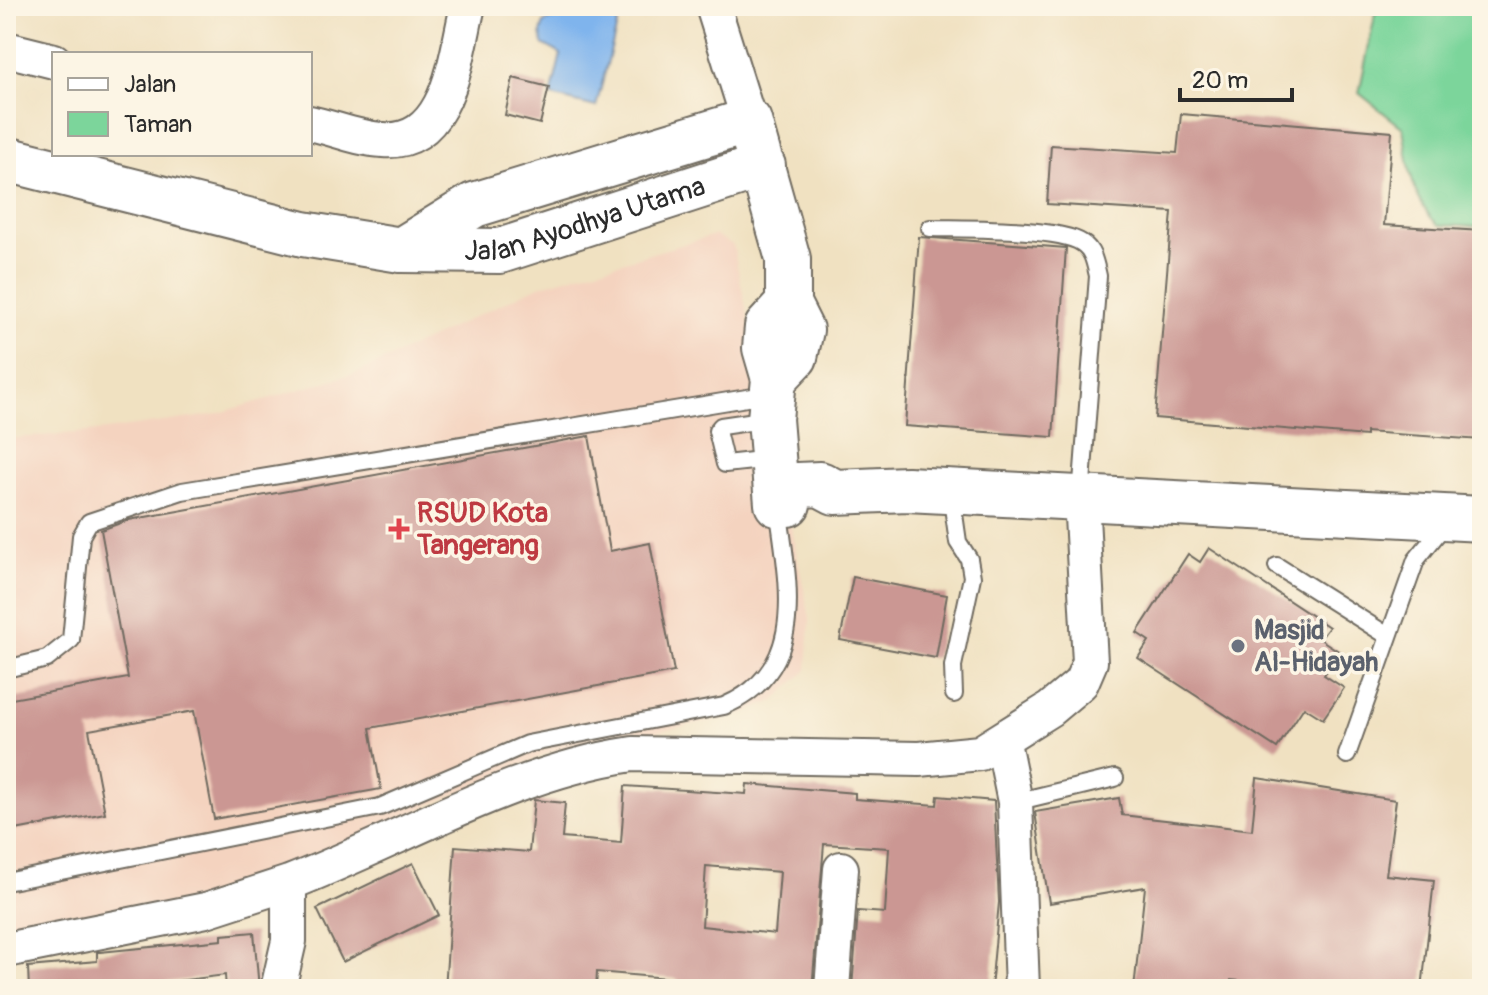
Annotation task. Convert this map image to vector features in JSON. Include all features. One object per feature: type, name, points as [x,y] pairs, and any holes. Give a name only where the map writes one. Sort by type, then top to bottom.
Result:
[{"type":"street","points":[[312,123],[385,141],[419,132],[443,108],[468,6]]},
{"type":"street","points":[[713,6],[788,259],[788,304],[801,330],[774,440],[822,502],[835,492],[951,491],[1467,518]]},
{"type":"street","points":[[6,49],[52,60]]},
{"type":"street","name":"Jalan Ayodhya Utama","points":[[401,250],[474,205],[749,121]]},
{"type":"street","name":"Jalan Ayodhya Utama","points":[[6,159],[303,234],[401,250],[500,251],[767,183]]},
{"type":"street","points":[[6,950],[191,914],[289,883],[361,855],[468,805],[558,769],[597,759],[643,753],[951,758],[980,753],[1003,742],[1081,683],[1090,662],[1081,498]]},
{"type":"street","points":[[1003,742],[1015,802],[1022,989]]},
{"type":"street","points":[[832,989],[841,869]]},
{"type":"street","points":[[278,989],[289,941],[289,883]]},
{"type":"lane","points":[[930,228],[1059,235],[1081,242],[1093,254],[1098,276],[1081,498]]},
{"type":"lane","points":[[6,669],[47,659],[71,640],[81,536],[89,522],[182,491],[774,440],[790,598],[788,629],[780,652],[747,696],[724,706],[527,744],[380,807],[6,882]]},
{"type":"lane","points":[[951,491],[958,542],[969,559],[972,577],[953,666],[954,694]]},
{"type":"lane","points":[[1347,755],[1416,560],[1430,539],[1467,518]]},
{"type":"lane","points":[[1277,566],[1388,636]]},
{"type":"lane","points":[[1015,802],[1115,778]]},
{"type":"shaded area","name":"RSUD Kota Tangerang","points":[[715,235],[733,245],[810,619],[807,670],[774,701],[739,715],[549,753],[193,909],[39,935],[6,927],[6,439],[99,431],[213,415],[362,371],[539,286]]},
{"type":"green space","points":[[1377,6],[1482,6],[1482,227],[1438,225],[1416,192],[1403,128],[1359,93]]},
{"type":"water","points":[[565,6],[622,6],[596,107],[551,96],[561,54],[543,44],[541,33],[544,23],[562,14]]},
{"type":"building","points":[[513,78],[549,87],[540,124],[505,115]]},
{"type":"building","points":[[1181,114],[1392,132],[1384,225],[1482,231],[1482,440],[1366,432],[1366,436],[1155,418],[1172,212],[1047,204],[1051,145],[1177,153]]},
{"type":"building","points":[[919,237],[1066,248],[1053,437],[905,426]]},
{"type":"building","points":[[589,436],[610,551],[650,543],[674,672],[370,728],[381,789],[214,819],[194,711],[89,730],[105,813],[10,831],[6,808],[6,700],[128,678],[101,530],[129,520]]},
{"type":"building","name":"Masjid Al-Hidayah","points":[[1209,548],[1329,627],[1320,639],[1340,652],[1324,675],[1344,688],[1323,719],[1304,707],[1277,748],[1138,658],[1149,641],[1137,633],[1188,554],[1200,562]]},
{"type":"building","points":[[853,577],[947,595],[936,658],[840,640]]},
{"type":"building","points":[[1257,778],[1396,800],[1386,875],[1434,880],[1422,989],[1323,989],[1231,980],[1230,989],[1134,989],[1145,887],[1049,903],[1035,812],[1119,798],[1122,815],[1252,830]]},
{"type":"building","points":[[747,784],[855,793],[855,799],[937,805],[938,796],[994,801],[999,902],[991,989],[852,989],[858,911],[885,913],[889,848],[824,844],[812,989],[730,989],[678,983],[678,979],[597,972],[596,989],[445,989],[455,846],[529,852],[534,800],[565,803],[562,838],[621,843],[625,786],[746,794]],"holes":[[[706,866],[780,872],[775,934],[702,926]]]},
{"type":"building","points":[[413,863],[439,915],[343,962],[317,909]]},
{"type":"building","points":[[254,932],[259,989],[226,989],[225,975],[146,985],[146,989],[29,989],[28,967],[97,961],[97,952],[222,940],[222,935]]},
{"type":"place","name":"RSUD Kota Tangerang","points":[[399,529]]},
{"type":"place","name":"Masjid Al-Hidayah","points":[[1238,646]]}]
